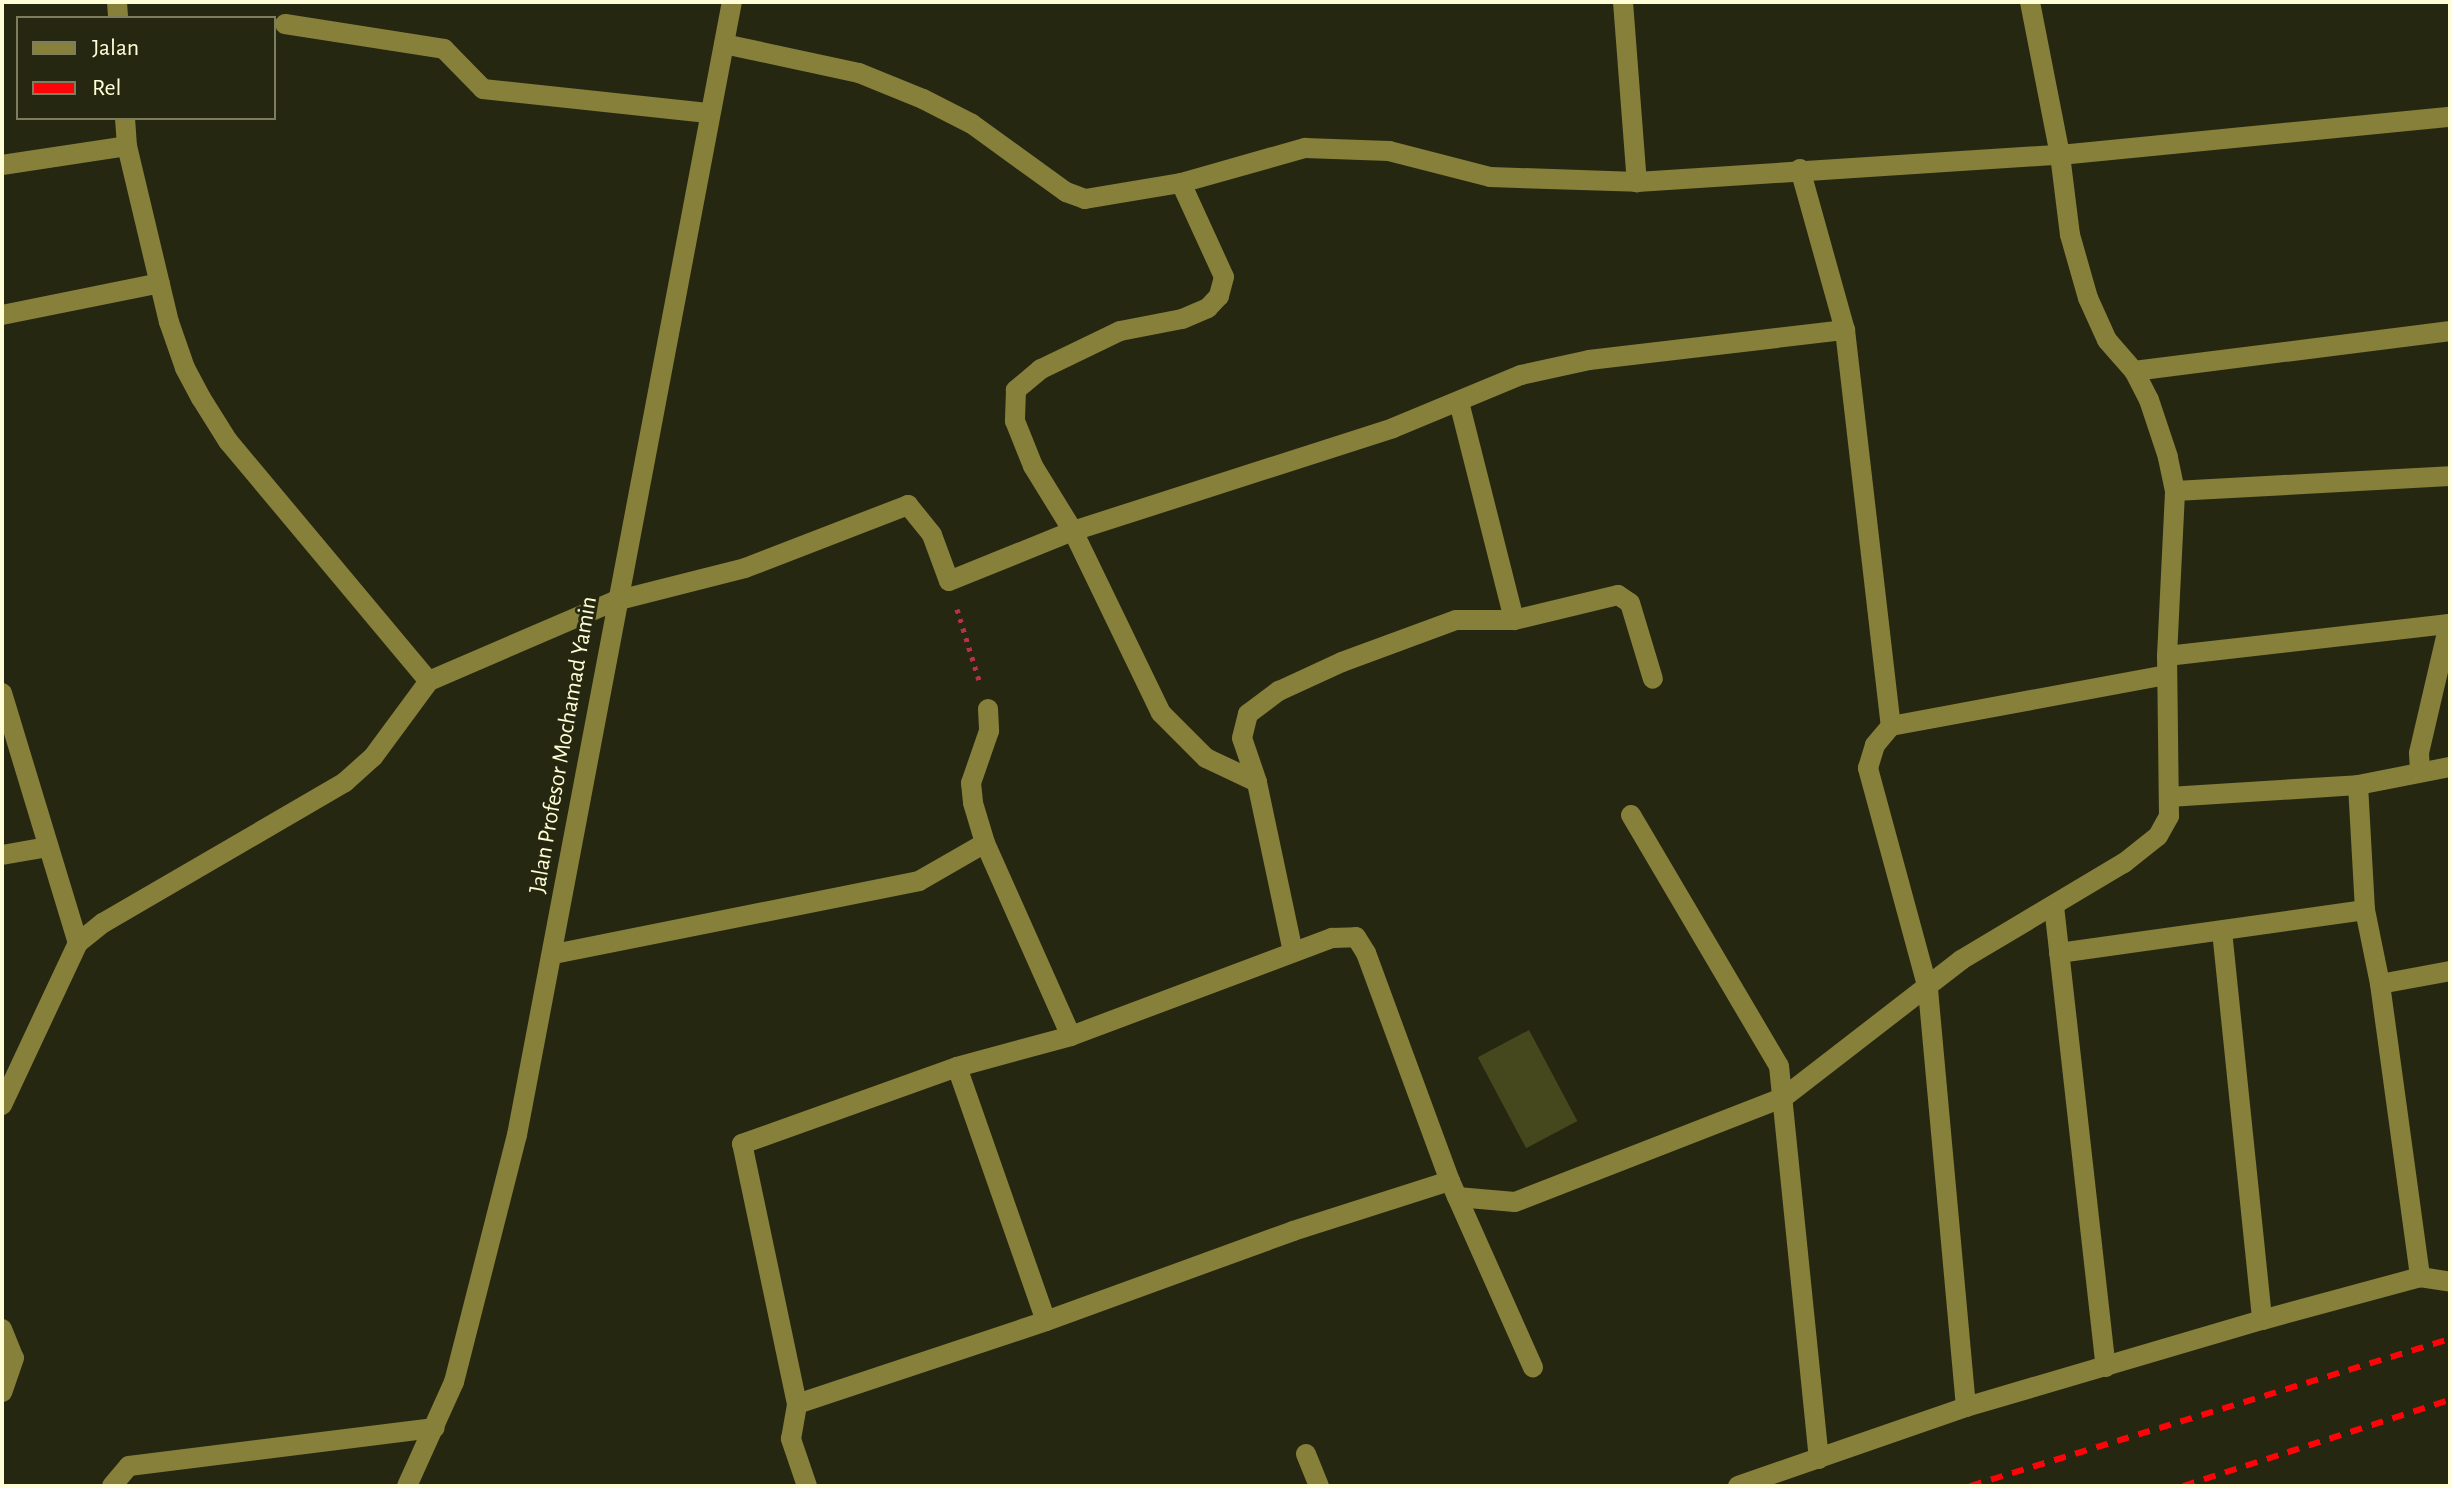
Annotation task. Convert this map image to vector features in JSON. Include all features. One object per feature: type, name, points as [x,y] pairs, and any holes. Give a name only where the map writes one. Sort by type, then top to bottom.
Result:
[{"type":"street","name":"Jalan Profesor Mochamad Yamin","points":[[407,1486],[435,1428],[463,1352],[517,1135],[554,954],[615,601],[732,2]]},
{"type":"street","points":[[1623,2],[1637,182]]},
{"type":"street","points":[[797,1404],[1046,1321],[1293,1231],[1453,1189],[1515,1202],[1784,1097],[1982,947],[2124,863],[2158,836],[2169,816],[2166,665],[2175,491],[2168,457],[2149,400],[2134,371],[2107,340],[2088,298],[2070,235],[2060,155],[2030,2]]},
{"type":"street","points":[[285,24],[444,49],[483,89],[708,113]]},
{"type":"street","points":[[724,44],[859,73],[923,99],[972,124],[1066,192],[1085,199],[1181,183],[1305,148],[1389,151],[1490,177],[1637,182],[1800,169],[2060,155],[2450,117]]},
{"type":"street","points":[[125,120],[127,146],[160,283],[185,368],[228,441],[429,681]]},
{"type":"street","points":[[2,165],[127,146]]},
{"type":"street","points":[[1800,169],[1845,330],[1891,726]]},
{"type":"street","points":[[1181,183],[1224,277],[1219,296],[1208,308],[1182,319],[1120,331],[1041,369],[1016,390],[1015,421],[1033,466],[1073,531],[1161,713],[1206,758],[1257,782]]},
{"type":"street","points":[[2,315],[160,283]]},
{"type":"street","points":[[2,1105],[78,943],[103,923],[345,782],[373,757],[429,681],[615,601],[745,568],[908,505],[932,535],[949,581],[1073,531],[1393,428],[1521,375],[1589,360],[1845,330]]},
{"type":"street","points":[[2134,371],[2450,331]]},
{"type":"street","points":[[1459,402],[1514,620]]},
{"type":"street","points":[[2175,491],[2450,476]]},
{"type":"street","points":[[1293,952],[1257,782],[1242,738],[1248,714],[1279,691],[1342,662],[1456,620],[1514,620],[1618,595],[1630,603],[1653,679]]},
{"type":"street","points":[[1966,1407],[1928,989],[1868,768],[1875,745],[1891,726],[2166,665],[2449,624],[2419,753],[2420,772]]},
{"type":"street","points":[[2,693],[78,943]]},
{"type":"street","points":[[988,709],[989,731],[971,783],[985,843],[1071,1036]]},
{"type":"street","points":[[2169,797],[2358,785],[2450,767]]},
{"type":"street","points":[[2358,785],[2365,910],[2380,984],[2420,1277]]},
{"type":"street","points":[[1631,815],[1779,1066],[1819,1459]]},
{"type":"street","points":[[554,954],[919,881],[985,843]]},
{"type":"street","points":[[2,855],[48,847]]},
{"type":"street","points":[[2054,906],[2106,1367]]},
{"type":"street","points":[[2059,953],[2365,910]]},
{"type":"street","points":[[2222,931],[2262,1320]]},
{"type":"street","points":[[807,1486],[791,1439],[797,1404],[742,1144],[957,1067],[1071,1036],[1332,938],[1356,937],[1366,953],[1453,1189],[1533,1367]]},
{"type":"street","points":[[2380,984],[2450,971]]},
{"type":"street","points":[[957,1067],[1046,1321]]},
{"type":"street","points":[[1738,1486],[1966,1407],[2262,1320],[2420,1277],[2450,1282]]},
{"type":"street","points":[[2,1329],[14,1358],[2,1392]]},
{"type":"street","points":[[112,1486],[129,1466],[435,1428]]},
{"type":"street","points":[[1306,1454],[1319,1486]]},
{"type":"path","points":[[949,581],[988,709]]},
{"type":"building","points":[[1529,1030],[1577,1121],[1526,1148],[1478,1057]]},
{"type":"railway","points":[[1970,1486],[2450,1339]]},
{"type":"railway","points":[[2183,1486],[2450,1400]]}]
